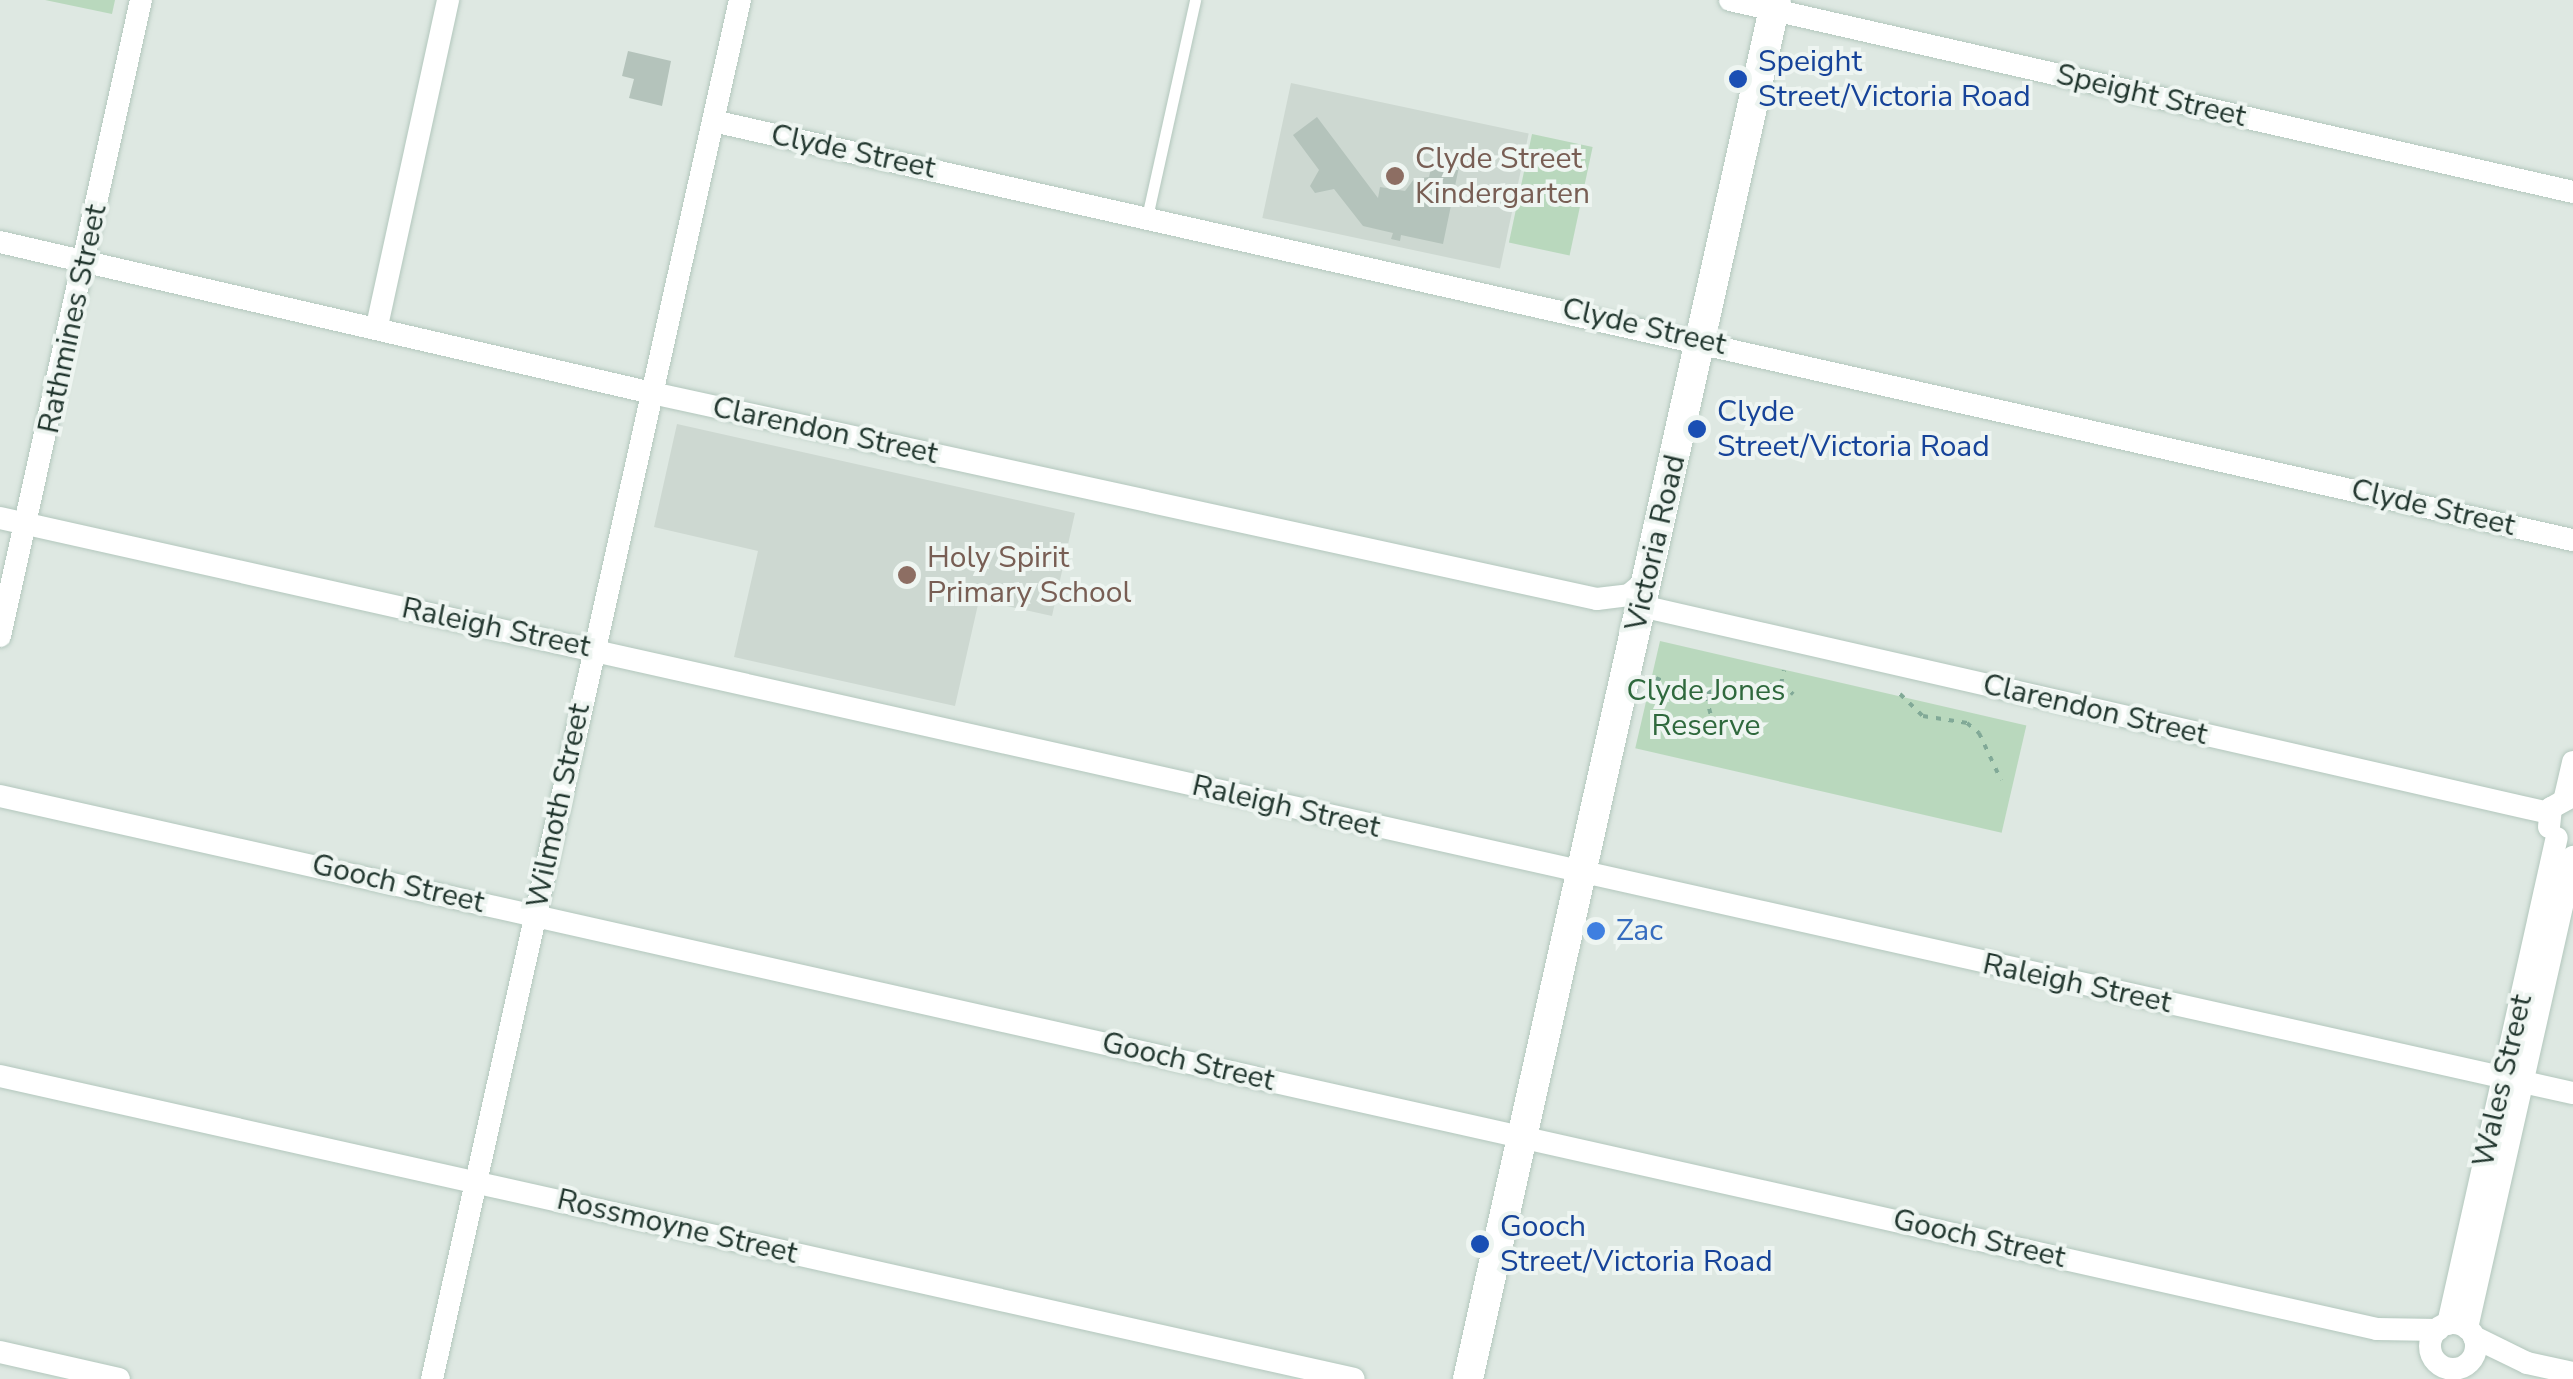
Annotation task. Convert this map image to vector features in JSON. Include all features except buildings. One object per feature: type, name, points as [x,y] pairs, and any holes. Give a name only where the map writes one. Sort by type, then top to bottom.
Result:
[{"type":"street","name":"Rathmines Street","points":[[0,636],[141,0]]},
{"type":"street","points":[[376,326],[448,0]]},
{"type":"street","name":"Wilmoth Street","points":[[432,1379],[740,0]]},
{"type":"street","name":"Speight Street","points":[[1730,0],[1775,5],[2573,192]]},
{"type":"street","name":"Victoria Road","points":[[1468,1379],[1704,340],[1775,5]]},
{"type":"street","name":"Clyde Street","points":[[713,121],[1704,340],[2573,540]]},
{"type":"street","name":"Clarendon Street","points":[[0,242],[376,326],[652,394],[1597,599],[1644,593],[2562,802]]},
{"type":"street","name":"Raleigh Street","points":[[0,518],[2573,1093]]},
{"type":"street","points":[[2565,840],[2562,802],[2573,762]]},
{"type":"street","name":"Gooch Street","points":[[0,796],[2377,1328],[2457,1330],[2527,1363],[2573,1373]]},
{"type":"street","name":"Wales Street","points":[[2457,1330],[2565,840]]},
{"type":"street","name":"Wales Street","points":[[2513,1080],[2573,857]]},
{"type":"street","name":"Rossmoyne Street","points":[[0,1076],[1354,1379]]},
{"type":"street","name":"Gooch Street","points":[[2377,1328],[2449,1369],[2527,1363]]},
{"type":"street","points":[[2457,1330],[2476,1352],[2449,1369],[2431,1341],[2457,1330]]},
{"type":"street","points":[[0,1352],[119,1379]]},
{"type":"lane","points":[[1147,217],[1195,0]]},
{"type":"path","points":[[1781,684],[1784,670]]},
{"type":"path","points":[[1656,678],[1706,696],[1728,686],[1781,684],[1793,694]]},
{"type":"path","points":[[1900,694],[1923,716],[1967,723],[2001,780]]},
{"type":"path","points":[[1706,696],[1715,733]]},
{"type":"shaded area","name":"Clyde Street Kindergarten","points":[[1291,83],[1529,134],[1500,269],[1262,218]]},
{"type":"shaded area","name":"Holy Spirit Primary School","points":[[677,424],[1075,513],[1052,616],[979,600],[955,706],[734,657],[758,551],[654,527]]},
{"type":"green space","points":[[45,0],[115,0],[112,14]]},
{"type":"green space","points":[[1532,134],[1593,147],[1570,255],[1509,243]]},
{"type":"green space","name":"Clyde Jones Reserve","points":[[1660,641],[2026,726],[2002,833],[1635,748]]},
{"type":"place","name":"Speight Street/Victoria Road","points":[[1738,79]]},
{"type":"place","name":"Clyde Street Kindergarten","points":[[1395,176]]},
{"type":"place","name":"Clyde Street/Victoria Road","points":[[1697,429]]},
{"type":"place","name":"Holy Spirit Primary School","points":[[907,575]]},
{"type":"place","name":"Zac","points":[[1596,931]]},
{"type":"place","name":"Gooch Street/Victoria Road","points":[[1480,1244]]}]
